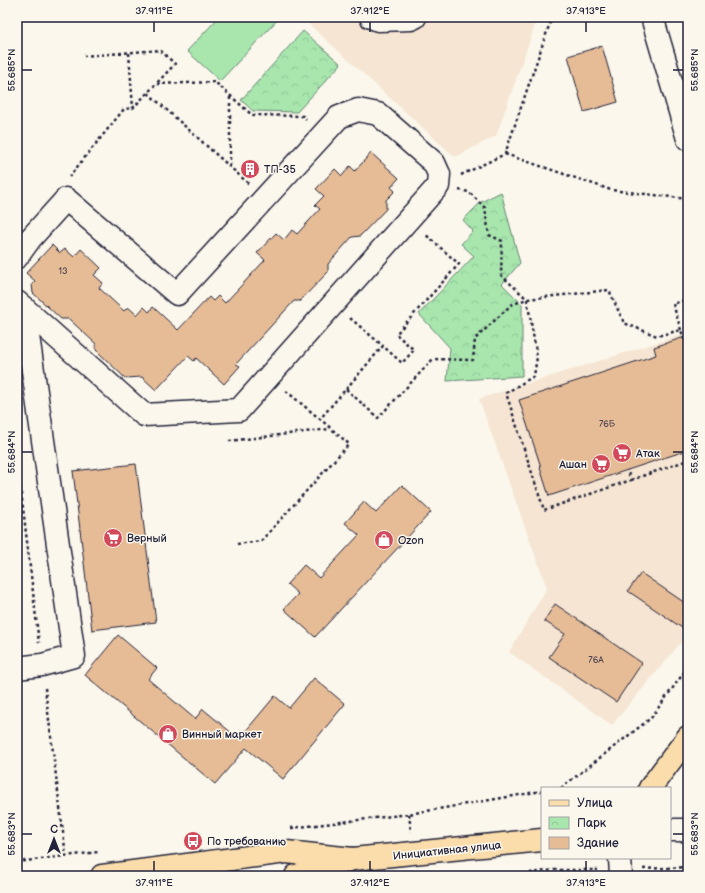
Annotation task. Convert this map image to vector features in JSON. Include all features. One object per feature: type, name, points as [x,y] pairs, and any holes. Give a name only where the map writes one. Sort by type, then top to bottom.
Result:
[{"type":"main road","points":[[651,787],[688,738]]},
{"type":"main road","name":"Инициативная улица","points":[[296,876],[541,840]]},
{"type":"main road","name":"Инициативная улица","points":[[102,876],[286,852],[353,868]]},
{"type":"street","points":[[372,17],[378,20],[411,19],[415,17]]},
{"type":"street","points":[[652,17],[688,139]]},
{"type":"street","points":[[17,257],[30,239],[66,199],[177,294],[339,117],[358,110],[378,114],[434,163],[439,174],[438,186],[239,410],[144,415],[20,305]]},
{"type":"street","points":[[17,668],[42,665],[74,656],[20,305]]},
{"type":"street","points":[[671,830],[688,830]]},
{"type":"path","points":[[504,154],[552,17]]},
{"type":"path","points":[[67,179],[124,109],[133,108],[175,64],[160,50],[84,56]]},
{"type":"path","points":[[129,53],[133,108]]},
{"type":"path","points":[[156,84],[215,82],[252,115],[303,116],[323,134]]},
{"type":"path","points":[[148,94],[230,166],[264,199]]},
{"type":"path","points":[[230,96],[230,166]]},
{"type":"path","points":[[438,186],[504,154],[611,190],[688,199]]},
{"type":"path","points":[[438,186],[469,192],[485,208],[489,235],[502,241],[501,275],[527,299],[537,357],[534,376],[506,393],[544,510],[688,460]]},
{"type":"path","points":[[320,419],[383,346],[402,362],[414,350],[396,334],[459,264],[408,220]]},
{"type":"path","points":[[346,389],[378,418],[433,359],[473,360],[475,339],[511,305],[527,299],[610,290],[624,323],[657,336],[681,330]]},
{"type":"path","points":[[685,300],[673,304],[688,351]]},
{"type":"path","points":[[237,544],[261,541],[349,444],[268,376]]},
{"type":"path","points":[[229,441],[331,429]]},
{"type":"path","points":[[627,470],[631,480]]},
{"type":"path","points":[[562,787],[651,718],[688,667]]},
{"type":"path","points":[[506,876],[554,870],[688,867]]},
{"type":"shaded area","points":[[301,17],[538,17],[496,136],[455,157]]},
{"type":"shaded area","points":[[687,333],[688,634],[612,725],[509,652],[547,588],[479,399]]},
{"type":"green space","points":[[219,17],[280,17],[220,81],[187,51]]},
{"type":"green space","points":[[303,31],[341,64],[297,112],[253,111],[241,100]]},
{"type":"green space","points":[[501,192],[520,263],[502,284],[522,304],[522,376],[447,381],[450,348],[419,314],[474,256],[461,244],[473,231],[463,220],[481,202]]},
{"type":"building","points":[[602,46],[618,102],[584,112],[568,56]]},
{"type":"building","points":[[371,153],[399,178],[391,187],[395,191],[386,200],[386,209],[360,236],[352,237],[328,264],[328,272],[300,301],[294,301],[236,364],[240,366],[224,384],[196,358],[194,361],[188,356],[156,390],[142,377],[125,378],[96,350],[96,344],[69,319],[61,319],[33,293],[32,284],[35,281],[26,273],[52,245],[60,253],[65,249],[74,257],[81,249],[101,268],[94,275],[103,283],[99,288],[124,311],[128,307],[137,315],[144,307],[149,312],[153,307],[178,330],[209,297],[213,301],[218,296],[225,303],[265,260],[257,253],[276,233],[284,240],[292,230],[297,234],[320,209],[315,205],[324,196],[316,189],[335,169],[342,176],[350,166],[355,171]]},
{"type":"building","points":[[688,336],[688,450],[549,496],[519,400],[656,355],[654,347]]},
{"type":"building","name":"Верный","points":[[136,464],[156,622],[92,630],[73,471]]},
{"type":"building","points":[[402,485],[431,512],[315,637],[284,609],[298,594],[287,584],[304,565],[319,578],[359,535],[345,523],[364,502],[376,513]]},
{"type":"building","points":[[641,573],[688,605],[688,632],[628,591]]},
{"type":"building","points":[[555,604],[642,663],[616,702],[549,657],[565,634],[544,621]]},
{"type":"building","points":[[118,635],[157,668],[148,679],[195,719],[203,709],[239,739],[275,696],[289,708],[314,678],[345,704],[283,779],[246,748],[215,784],[85,675]]},
{"type":"place","name":"ТП-35","points":[[250,169]]},
{"type":"place","name":"Атак","points":[[622,453]]},
{"type":"place","name":"Ашан","points":[[601,464]]},
{"type":"place","name":"Верный","points":[[113,538]]},
{"type":"place","name":"Ozon","points":[[384,540]]},
{"type":"place","name":"Винный маркет","points":[[168,734]]},
{"type":"place","name":"По требованию","points":[[193,841]]}]
